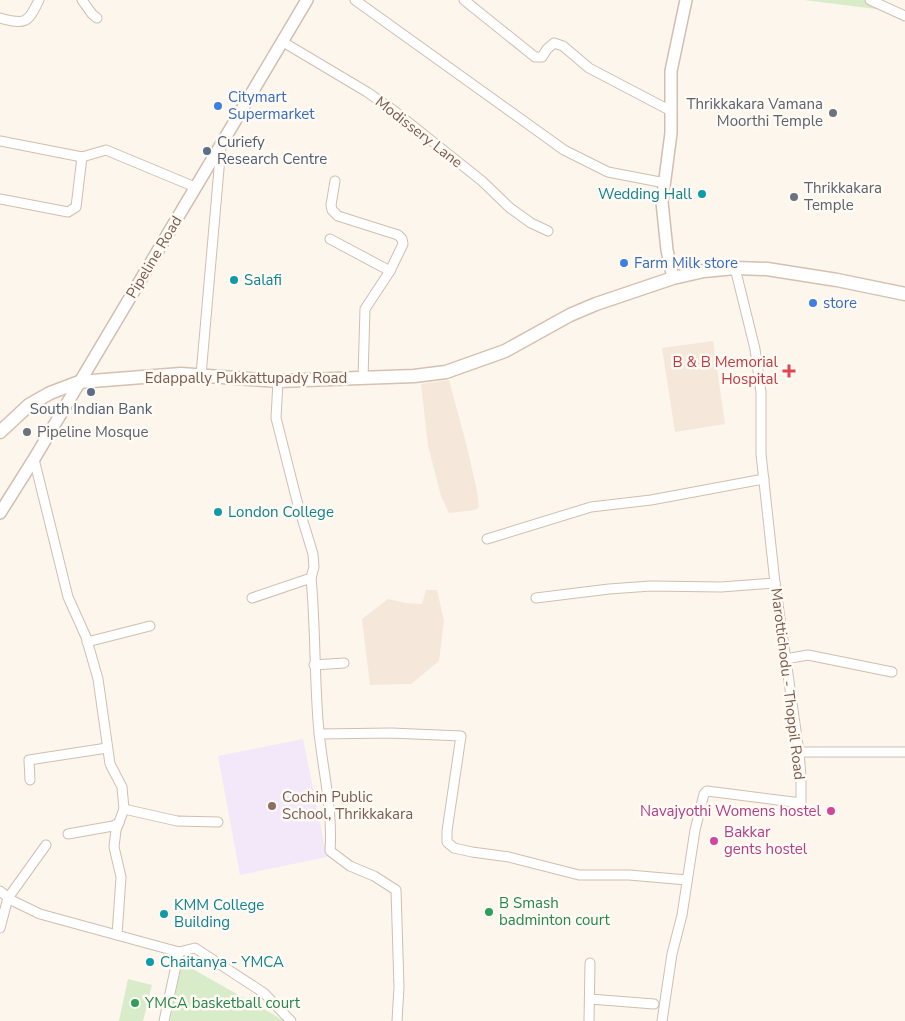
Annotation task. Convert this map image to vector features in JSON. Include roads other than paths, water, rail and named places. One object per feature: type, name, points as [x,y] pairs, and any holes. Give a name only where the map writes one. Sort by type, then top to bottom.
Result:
[{"type":"main road","name":"Edappally Pukkattupady Road","points":[[0,432],[29,404],[79,382],[181,374],[278,381],[423,375],[446,372],[505,351],[570,315],[596,304],[673,278],[704,272],[735,268],[767,270],[876,287],[905,294]]},
{"type":"street","points":[[0,18],[12,22],[26,21],[31,17],[40,0]]},
{"type":"street","points":[[82,0],[97,18]]},
{"type":"street","name":"Pipeline Road","points":[[0,513],[307,0]]},
{"type":"street","points":[[355,0],[564,150],[608,172],[665,183]]},
{"type":"street","points":[[464,0],[535,57],[542,57],[554,43],[563,46],[589,68],[671,111]]},
{"type":"street","points":[[673,278],[667,250],[662,202],[671,134],[671,71],[686,0]]},
{"type":"street","points":[[870,0],[905,16]]},
{"type":"street","name":"Modissery Lane","points":[[283,42],[367,92],[393,110],[482,181],[510,208],[531,223],[548,231]]},
{"type":"street","points":[[0,141],[82,157],[106,150],[195,187]]},
{"type":"street","points":[[201,375],[221,144]]},
{"type":"street","points":[[0,199],[68,212],[76,207],[82,157]]},
{"type":"street","points":[[335,181],[331,205],[332,210],[338,216],[398,235],[402,239],[403,244],[390,271],[365,309],[362,378]]},
{"type":"street","points":[[330,240],[390,271]]},
{"type":"street","name":"Marottichodu - Thoppil Road","points":[[662,1021],[672,954],[682,915],[695,830],[704,794],[707,791],[801,803],[799,752],[775,583],[760,439],[762,416],[761,392],[755,349],[735,268]]},
{"type":"street","points":[[278,381],[276,418],[298,505],[313,554],[314,566],[311,578],[314,665],[319,734],[327,783],[331,836],[330,851],[350,866],[374,876],[396,890],[399,987],[397,1021]]},
{"type":"street","points":[[34,459],[68,597],[87,642],[98,679],[110,764],[122,787],[124,809],[116,830],[114,847],[121,877],[117,935]]},
{"type":"street","points":[[487,539],[591,507],[651,500],[764,479]]},
{"type":"street","points":[[252,598],[311,578]]},
{"type":"street","points":[[536,598],[651,586],[722,587],[775,583]]},
{"type":"street","points":[[87,642],[150,626]]},
{"type":"street","points":[[785,659],[808,655],[892,672]]},
{"type":"street","points":[[314,665],[344,663]]},
{"type":"street","points":[[319,734],[391,733],[461,736],[447,831],[447,842],[454,848],[508,857],[579,875],[629,875],[687,880]]},
{"type":"street","points":[[30,780],[30,760],[107,748]]},
{"type":"street","points":[[799,752],[905,752]]},
{"type":"street","points":[[124,809],[177,821],[218,822]]},
{"type":"street","points":[[68,834],[113,826],[118,823]]},
{"type":"street","points":[[0,928],[8,898],[46,845]]},
{"type":"street","points":[[0,891],[8,898],[40,914],[178,952],[195,948],[264,993],[291,1021]]},
{"type":"street","points":[[164,1021],[178,952]]},
{"type":"street","points":[[589,1021],[590,963]]},
{"type":"street","points":[[590,999],[654,1004]]},
{"type":"place","name":"Citymart Supermarket","points":[[218,106]]},
{"type":"place","name":"Thrikkakara Vamana Moorthi Temple","points":[[833,113]]},
{"type":"place","name":"Curiefy Research Centre","points":[[207,151]]},
{"type":"place","name":"Wedding Hall","points":[[702,194]]},
{"type":"place","name":"Thrikkakara Temple","points":[[794,197]]},
{"type":"place","name":"Farm Milk store","points":[[624,263]]},
{"type":"place","name":"Salafi","points":[[234,280]]},
{"type":"place","name":"store","points":[[813,303]]},
{"type":"place","name":"B & B Memorial Hospital","points":[[789,371]]},
{"type":"place","name":"South Indian Bank","points":[[91,392]]},
{"type":"place","name":"Pipeline Mosque","points":[[27,432]]},
{"type":"place","name":"London College","points":[[218,512]]},
{"type":"place","name":"Cochin Public School, Thrikkakara","points":[[272,806]]},
{"type":"place","name":"Navajyothi Womens hostel","points":[[831,811]]},
{"type":"place","name":"Bakkar gents hostel","points":[[714,841]]},
{"type":"place","name":"B Smash badminton court","points":[[489,912]]},
{"type":"place","name":"KMM College Building","points":[[164,914]]},
{"type":"place","name":"Chaitanya - YMCA","points":[[150,962]]},
{"type":"place","name":"YMCA basketball court","points":[[135,1003]]}]
